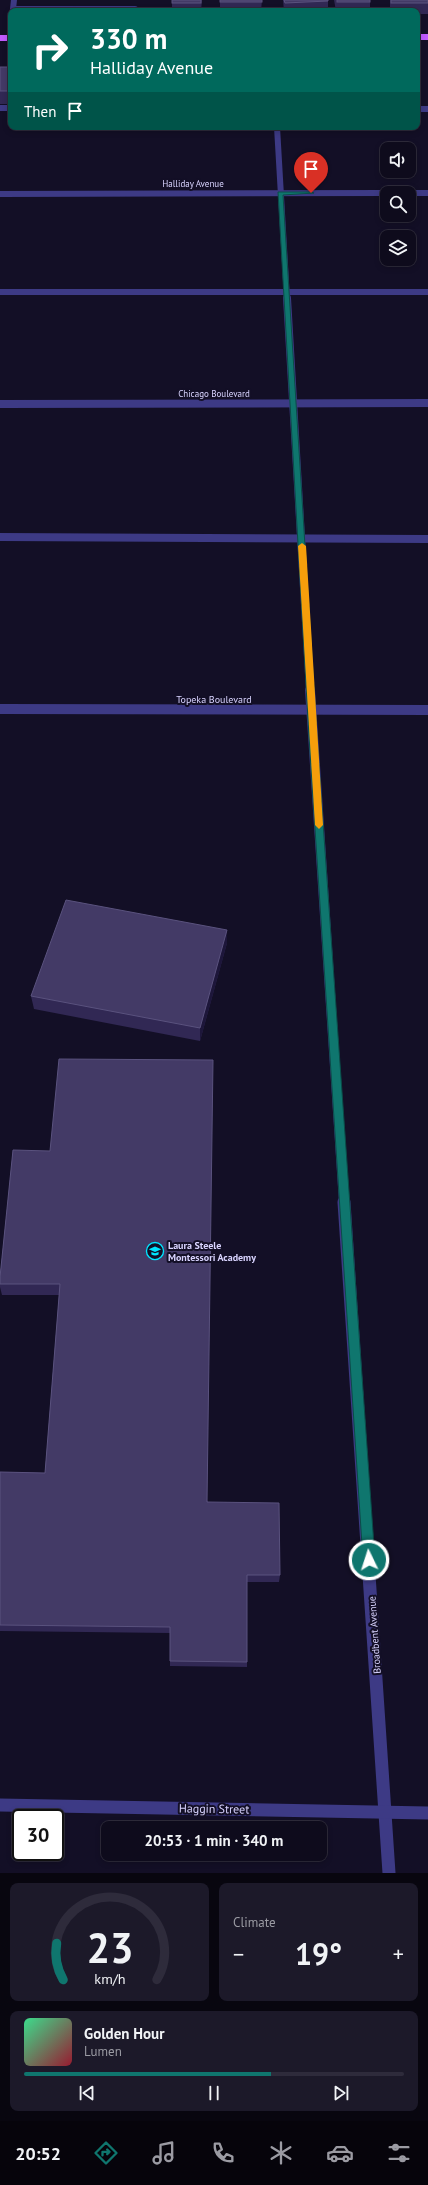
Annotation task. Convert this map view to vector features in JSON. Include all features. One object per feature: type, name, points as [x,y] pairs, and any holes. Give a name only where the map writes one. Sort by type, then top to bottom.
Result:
[{"type":"street","name":"Broadbent Avenue","points":[[277,130],[312,710],[389,1873]]},
{"type":"street","name":"Halliday Avenue","points":[[0,194],[380,193]]},
{"type":"street","points":[[416,193],[428,193]]},
{"type":"street","points":[[0,292],[428,292]]},
{"type":"street","name":"Chicago Boulevard","points":[[0,404],[428,403]]},
{"type":"street","points":[[0,537],[428,539]]},
{"type":"street","name":"Topeka Boulevard","points":[[0,709],[428,710]]},
{"type":"street","name":"Haggin Street","points":[[0,1806],[428,1813]]},
{"type":"building","points":[[172,0],[201,0],[201,3],[172,3]]},
{"type":"building","points":[[220,0],[262,0],[262,2],[220,2]]},
{"type":"building","points":[[284,0],[328,0],[328,1],[285,3]]},
{"type":"building","points":[[337,0],[370,0],[370,2],[337,2]]},
{"type":"building","points":[[391,0],[428,0],[428,3],[391,3]]},
{"type":"building","points":[[0,67],[8,67],[8,91],[0,91]]},
{"type":"building","points":[[66,900],[227,930],[200,1028],[31,996]]},
{"type":"building","points":[[59,1059],[213,1060],[207,1502],[279,1503],[280,1575],[247,1575],[247,1662],[170,1661],[170,1627],[0,1625],[0,1472],[45,1473],[60,1284],[0,1284],[13,1150],[50,1151]]},
{"type":"slow traffic","points":[[302,546],[319,825]]},
{"type":"place","name":"Laura Steele Montessori Academy","points":[[155,1251]]},
{"type":"route","points":[[311,193],[280,193],[294,403],[313,737],[369,1560]]}]
